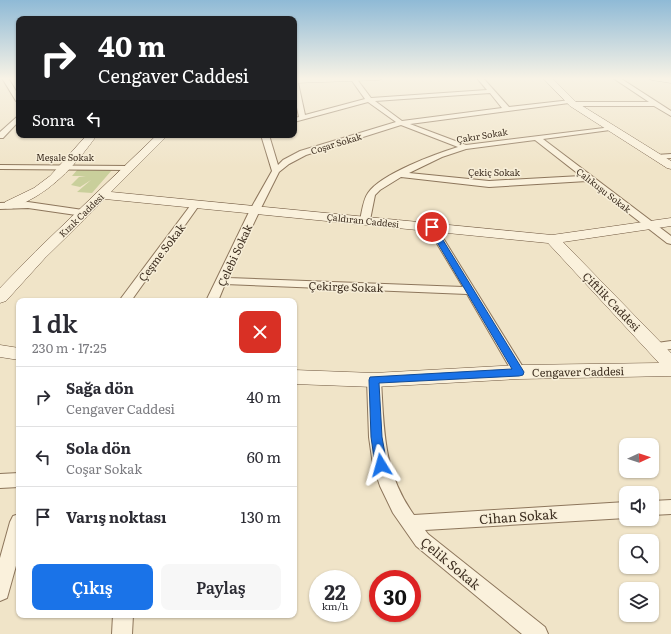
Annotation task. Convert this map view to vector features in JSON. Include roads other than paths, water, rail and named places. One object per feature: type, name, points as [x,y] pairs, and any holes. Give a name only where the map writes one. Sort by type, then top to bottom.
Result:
[{"type":"street","points":[[300,108],[302,118]]},
{"type":"street","points":[[297,119],[341,108]]},
{"type":"street","points":[[380,108],[401,123],[465,147]]},
{"type":"street","name":"Coşar Sokak","points":[[276,171],[286,162],[299,155],[401,123],[520,108]]},
{"type":"street","points":[[579,108],[671,166]]},
{"type":"street","points":[[660,108],[671,114]]},
{"type":"street","points":[[0,136],[16,120]]},
{"type":"street","name":"Çakır Sokak","points":[[366,220],[371,195],[384,183],[438,155],[465,147],[610,128]]},
{"type":"street","points":[[3,207],[38,191],[66,167],[90,138]]},
{"type":"street","name":"Kızık Caddesi","points":[[0,298],[40,255],[160,138]]},
{"type":"street","points":[[266,138],[276,171]]},
{"type":"street","name":"Çalıkuşu Sokak","points":[[537,138],[671,242]]},
{"type":"street","points":[[656,157],[671,156]]},
{"type":"street","name":"Meşale Sokak","points":[[0,167],[129,168]]},
{"type":"street","name":"Çelebi Sokak","points":[[213,298],[255,210],[276,171]]},
{"type":"street","name":"Çekiç Sokak","points":[[400,174],[489,184],[589,178]]},
{"type":"street","name":"Çaldıran Caddesi","points":[[102,195],[552,239],[671,222]]},
{"type":"street","name":"Çeşme Sokak","points":[[128,298],[196,204]]},
{"type":"street","points":[[3,207],[28,205],[83,213]]},
{"type":"street","points":[[432,227],[519,372]]},
{"type":"street","name":"Çiftlik Caddesi","points":[[552,239],[663,346],[671,364]]},
{"type":"street","name":"Çekirge Sokak","points":[[221,282],[470,291]]},
{"type":"street","points":[[0,351],[16,354]]},
{"type":"street","name":"Cengaver Caddesi","points":[[297,377],[374,380],[519,372],[671,369]]},
{"type":"street","name":"Çelik Sokak","points":[[374,380],[377,437],[381,465],[394,497],[410,523],[422,540],[538,634]]},
{"type":"street","points":[[0,482],[16,480]]},
{"type":"street","points":[[659,508],[671,507]]},
{"type":"street","name":"Cihan Sokak","points":[[410,523],[619,510]]},
{"type":"street","points":[[0,591],[16,533]]},
{"type":"street","points":[[122,634],[123,618]]}]
